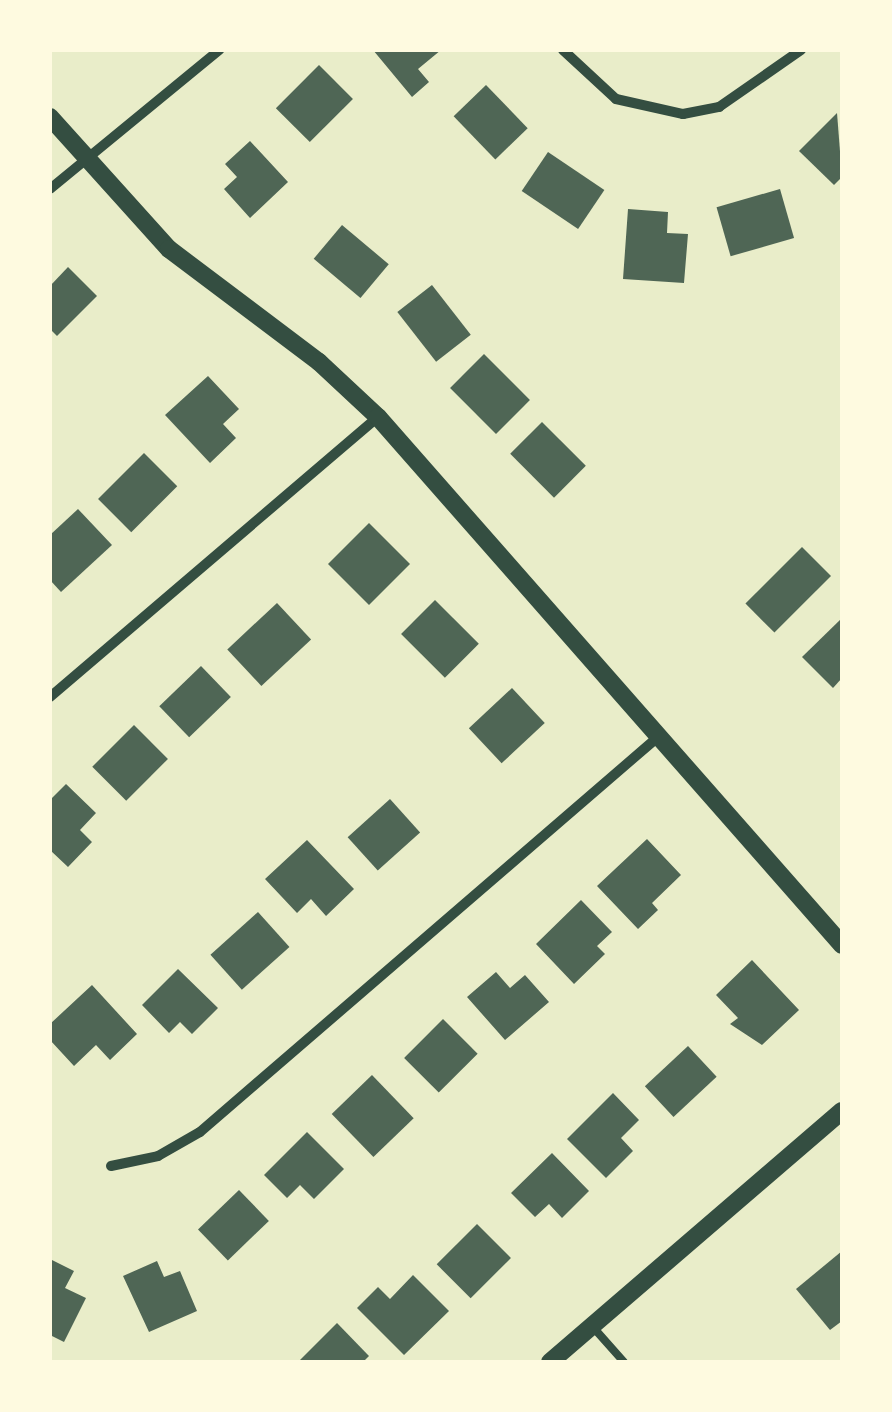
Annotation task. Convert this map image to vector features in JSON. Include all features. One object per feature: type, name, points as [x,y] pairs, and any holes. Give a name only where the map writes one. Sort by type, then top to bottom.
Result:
[{"type":"street","points":[[50,189],[219,50]]},
{"type":"street","points":[[563,50],[616,99],[682,114],[719,108],[800,50]]},
{"type":"street","points":[[50,118],[168,249],[319,362],[378,417],[842,945]]},
{"type":"street","points":[[50,697],[378,417]]},
{"type":"street","points":[[110,1166],[158,1156],[200,1132],[658,737]]},
{"type":"street","points":[[550,1362],[842,1111]]},
{"type":"lane","points":[[592,1326],[624,1362]]},
{"type":"building","points":[[373,50],[441,50],[418,69],[429,82],[412,97]]},
{"type":"building","points":[[319,65],[353,99],[310,142],[276,108]]},
{"type":"building","points":[[486,85],[528,128],[495,159],[454,116]]},
{"type":"building","points":[[837,113],[842,177],[834,185],[799,151]]},
{"type":"building","points":[[250,141],[288,182],[250,218],[224,189],[237,177],[225,164]]},
{"type":"building","points":[[548,152],[604,190],[578,229],[522,191]]},
{"type":"building","points":[[780,189],[794,238],[731,256],[717,207]]},
{"type":"building","points":[[628,209],[668,212],[667,233],[688,234],[684,283],[623,279]]},
{"type":"building","points":[[342,225],[389,264],[360,298],[314,259]]},
{"type":"building","points":[[68,267],[97,296],[57,336],[50,329],[50,286]]},
{"type":"building","points":[[432,285],[471,335],[436,362],[397,312]]},
{"type":"building","points":[[484,354],[530,400],[496,434],[450,388]]},
{"type":"building","points":[[208,376],[239,409],[223,424],[236,438],[210,463],[165,415]]},
{"type":"building","points":[[542,422],[586,466],[554,498],[510,454]]},
{"type":"building","points":[[144,453],[177,486],[131,532],[98,499]]},
{"type":"building","points":[[78,509],[112,545],[61,592],[50,580],[50,535]]},
{"type":"building","points":[[369,523],[410,564],[369,605],[328,564]]},
{"type":"building","points":[[802,547],[831,576],[774,633],[745,604]]},
{"type":"building","points":[[435,600],[479,644],[445,678],[401,634]]},
{"type":"building","points":[[277,603],[311,640],[261,686],[227,649]]},
{"type":"building","points":[[842,618],[842,678],[833,688],[802,657]]},
{"type":"building","points":[[201,666],[231,697],[189,737],[159,706]]},
{"type":"building","points":[[512,688],[545,723],[502,763],[469,728]]},
{"type":"building","points":[[134,725],[168,759],[126,801],[92,767]]},
{"type":"building","points":[[66,784],[96,813],[80,830],[92,842],[68,867],[50,850],[50,800]]},
{"type":"building","points":[[390,799],[420,832],[378,871],[348,837]]},
{"type":"building","points":[[647,839],[681,875],[652,903],[658,910],[638,929],[597,886]]},
{"type":"building","points":[[307,840],[354,889],[326,916],[311,899],[297,913],[265,879]]},
{"type":"building","points":[[581,900],[612,932],[597,946],[605,954],[574,984],[536,944]]},
{"type":"building","points":[[258,912],[289,947],[242,990],[210,955]]},
{"type":"building","points":[[752,960],[799,1010],[762,1045],[730,1024],[738,1018],[716,995]]},
{"type":"building","points":[[178,969],[218,1008],[192,1034],[180,1022],[169,1033],[142,1005]]},
{"type":"building","points":[[496,972],[510,988],[525,975],[549,1002],[505,1040],[467,997]]},
{"type":"building","points":[[92,985],[137,1034],[110,1060],[96,1045],[74,1066],[50,1040],[50,1024]]},
{"type":"building","points":[[443,1019],[478,1054],[439,1093],[404,1058]]},
{"type":"building","points":[[688,1046],[717,1077],[673,1117],[645,1086]]},
{"type":"building","points":[[372,1075],[414,1118],[373,1157],[332,1114]]},
{"type":"building","points":[[613,1093],[639,1120],[621,1138],[633,1151],[606,1178],[567,1139]]},
{"type":"building","points":[[307,1132],[344,1169],[314,1199],[300,1185],[287,1198],[264,1175]]},
{"type":"building","points":[[552,1153],[589,1191],[562,1218],[549,1204],[535,1217],[511,1193]]},
{"type":"building","points":[[239,1190],[269,1221],[228,1261],[198,1230]]},
{"type":"building","points":[[477,1224],[511,1258],[471,1298],[437,1264]]},
{"type":"building","points":[[842,1251],[842,1321],[830,1330],[796,1289]]},
{"type":"building","points":[[50,1259],[74,1271],[65,1288],[86,1298],[64,1342],[50,1335]]},
{"type":"building","points":[[157,1261],[164,1277],[180,1271],[197,1311],[149,1332],[123,1276]]},
{"type":"building","points":[[413,1275],[449,1311],[404,1355],[357,1308],[378,1287],[390,1299]]},
{"type":"building","points":[[337,1323],[369,1356],[363,1362],[298,1362]]}]
